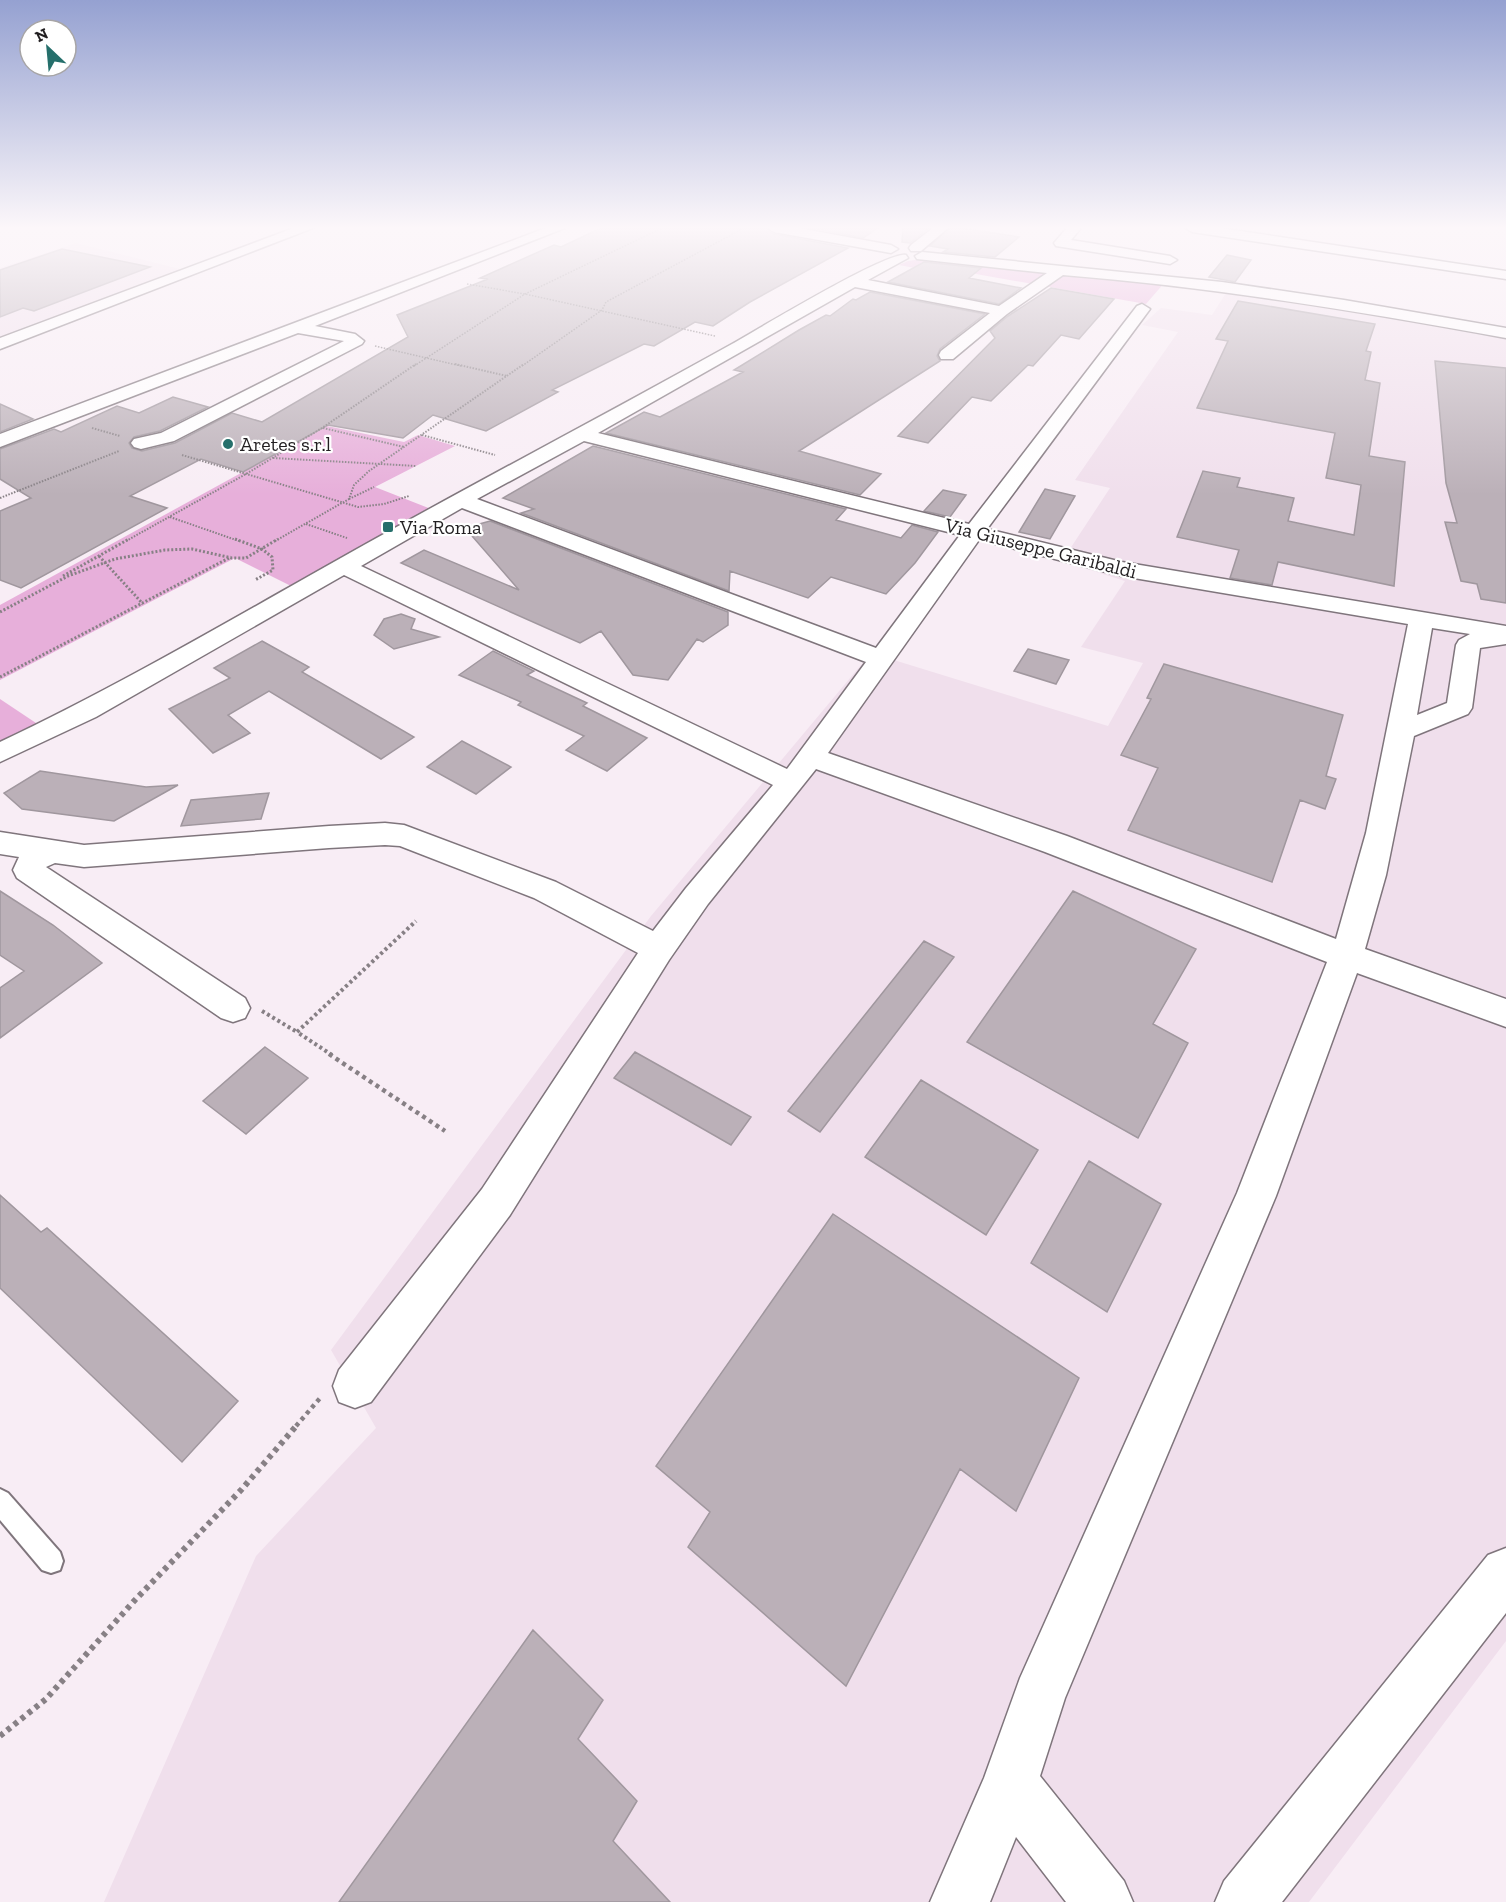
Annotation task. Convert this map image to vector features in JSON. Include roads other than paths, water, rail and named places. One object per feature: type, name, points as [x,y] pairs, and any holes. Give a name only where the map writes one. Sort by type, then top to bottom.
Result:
[{"type":"street","points":[[0,343],[70,317]]},
{"type":"street","points":[[0,441],[327,317]]},
{"type":"street","points":[[0,753],[87,711],[791,317]]},
{"type":"street","points":[[947,355],[995,317]]},
{"type":"street","points":[[355,1386],[496,1202],[659,949],[697,896],[801,770],[974,532],[1141,317]]},
{"type":"street","points":[[1415,317],[1506,333]]},
{"type":"street","points":[[141,443],[167,437],[356,341],[350,337],[298,328]]},
{"type":"street","name":"Via Giuseppe Garibaldi","points":[[582,435],[1122,569],[1506,635]]},
{"type":"street","points":[[460,500],[881,659]]},
{"type":"street","points":[[346,567],[801,770],[1056,844],[1346,957],[1506,1014]]},
{"type":"street","points":[[960,1902],[1010,1783],[1039,1697],[1256,1196],[1346,957],[1359,919],[1384,814],[1421,621]]},
{"type":"street","points":[[1400,732],[1459,708],[1468,645],[1476,640],[1506,635]]},
{"type":"street","points":[[0,843],[84,856],[142,854],[329,837],[384,834],[404,836],[545,890],[659,949]]},
{"type":"street","points":[[61,851],[38,856],[29,863],[28,870],[233,1008]]},
{"type":"street","points":[[1245,1902],[1506,1573]]},
{"type":"street","points":[[1010,1783],[1102,1902]]},
{"type":"lane","points":[[0,1501],[51,1561]]},
{"type":"place","name":"Aretes s.r.l","points":[[228,444]]},
{"type":"place","name":"Via Roma","points":[[388,527]]}]
